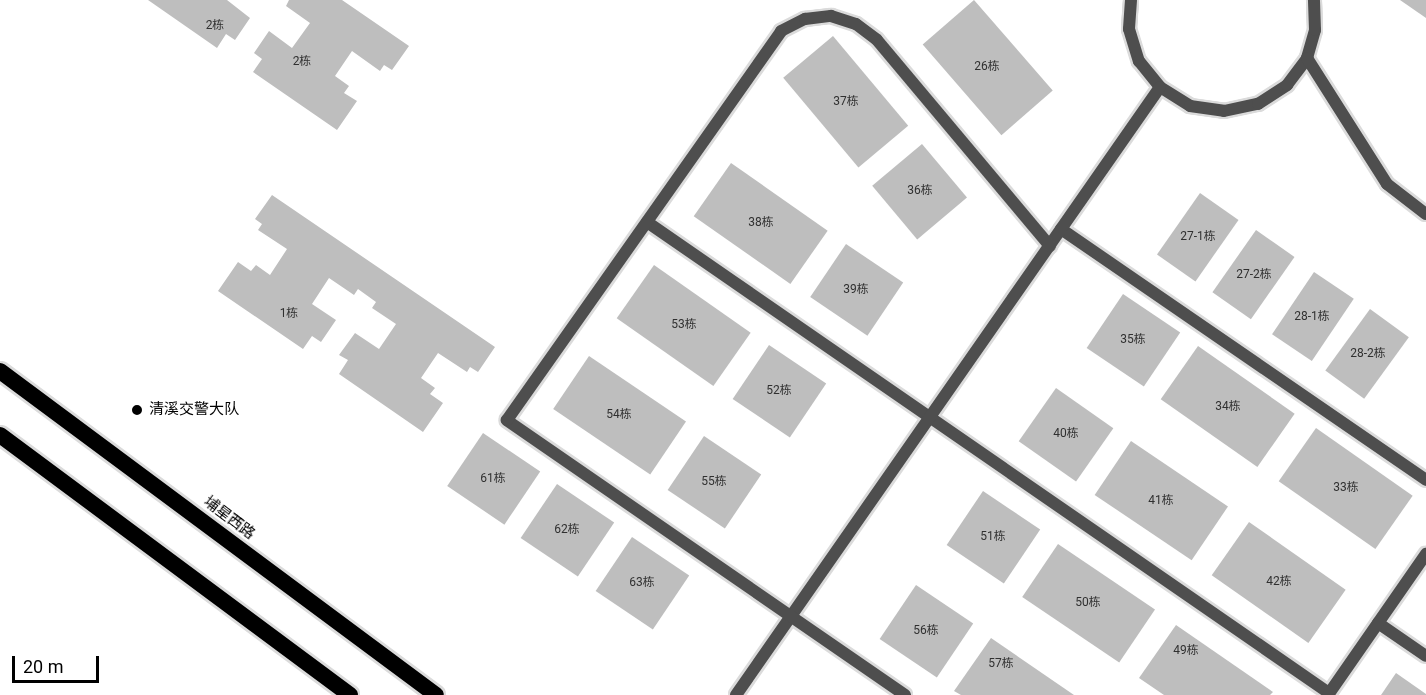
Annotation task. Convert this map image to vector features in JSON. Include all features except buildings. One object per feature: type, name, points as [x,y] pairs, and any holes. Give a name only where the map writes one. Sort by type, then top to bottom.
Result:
[{"type":"highway","name":"埔星西路","points":[[0,371],[436,695]]},
{"type":"highway","points":[[0,435],[350,695]]},
{"type":"lane","points":[[1131,0],[1129,29],[1139,61],[1160,87],[1190,106],[1224,111],[1258,104],[1287,86],[1307,58],[1315,30],[1314,0]]},
{"type":"lane","points":[[905,695],[507,420],[782,31],[805,19],[831,16],[856,24],[877,40],[1050,246]]},
{"type":"lane","points":[[1307,58],[1387,184],[1426,214]]},
{"type":"lane","points":[[736,695],[1160,87]]},
{"type":"lane","points":[[647,222],[1329,694],[1426,554]]},
{"type":"lane","points":[[1061,229],[1426,480]]},
{"type":"lane","points":[[1378,623],[1426,656]]},
{"type":"place","name":"清溪交警大队","points":[[137,410]]}]
